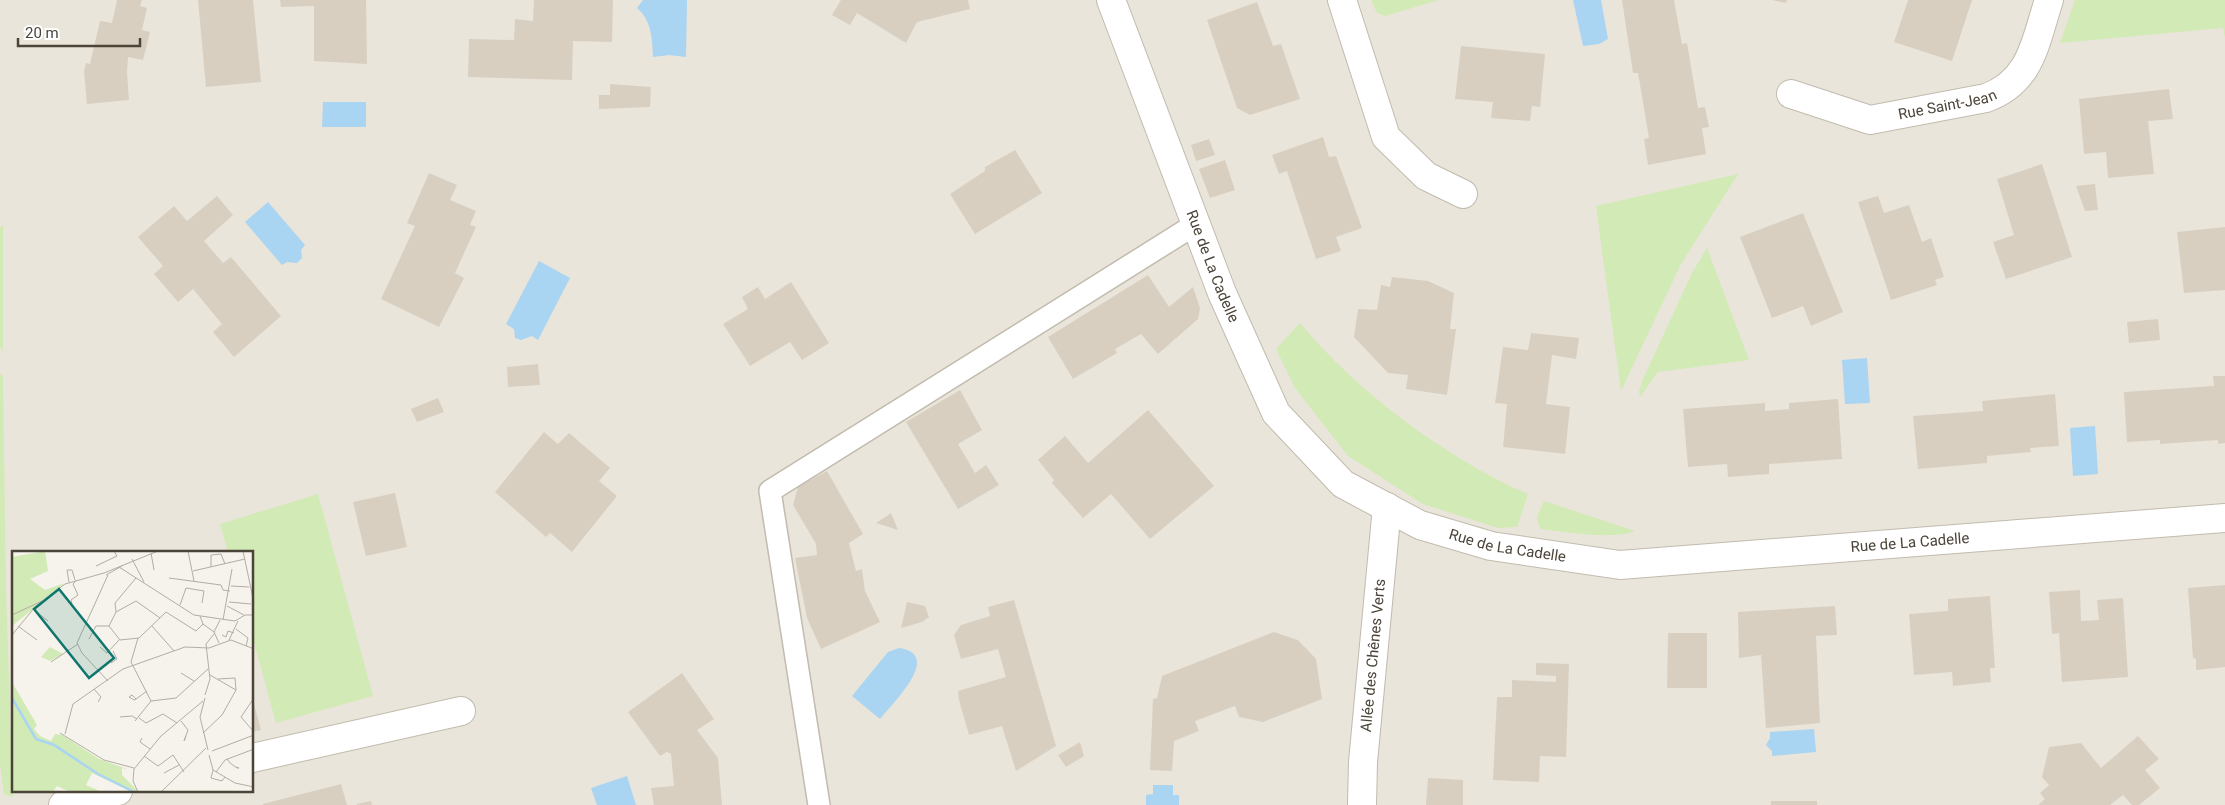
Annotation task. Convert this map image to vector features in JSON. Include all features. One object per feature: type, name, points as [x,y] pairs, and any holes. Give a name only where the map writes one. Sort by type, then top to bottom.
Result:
[{"type":"street","name":"Rue de La Cadelle","points":[[1111,0],[1222,293],[1276,413],[1343,484],[1420,525],[1491,546],[1620,565],[2225,518]]},
{"type":"street","points":[[1342,0],[1386,137],[1426,176],[1463,194]]},
{"type":"street","name":"Rue Saint-Jean","points":[[1791,94],[1870,120],[1986,98],[2002,92],[2023,72],[2029,60],[2049,0]]},
{"type":"street","name":"Allée des Chênes Verts","points":[[1362,805],[1363,762],[1387,507]]},
{"type":"street","points":[[254,758],[461,711]]},
{"type":"street","points":[[63,805],[114,792]]},
{"type":"lane","points":[[819,805],[770,491],[1196,224]]},
{"type":"shaded area","points":[[0,0],[2225,0],[2225,805],[0,805]]},
{"type":"green space","points":[[1371,0],[1439,0],[1385,16],[1377,13]]},
{"type":"green space","points":[[2075,0],[2225,0],[2225,38],[2223,28],[2060,43]]},
{"type":"green space","points":[[1738,174],[1681,264],[1621,391],[1596,206]]},
{"type":"green space","points":[[3,226],[3,351],[0,347],[0,227]]},
{"type":"green space","points":[[1707,248],[1749,360],[1658,372],[1640,397],[1639,391],[1643,379],[1692,273]]},
{"type":"green space","points":[[1300,323],[1348,374],[1405,421],[1435,443],[1466,462],[1528,494],[1517,527],[1498,528],[1423,504],[1348,456],[1295,388],[1276,349]]},
{"type":"green space","points":[[0,374],[3,376],[6,589],[13,797],[4,794],[0,765]]},
{"type":"green space","points":[[318,494],[373,696],[276,723],[254,643],[254,551],[228,551],[220,524]]},
{"type":"green space","points":[[1544,501],[1635,531],[1625,534],[1601,535],[1540,529],[1537,517]]},
{"type":"water","points":[[643,0],[687,0],[686,57],[669,55],[653,57],[648,24],[637,8]]},
{"type":"water","points":[[1573,0],[1601,0],[1608,39],[1599,44],[1583,46]]},
{"type":"water","points":[[323,102],[366,102],[366,127],[322,127]]},
{"type":"water","points":[[268,202],[305,245],[301,250],[302,258],[297,263],[287,262],[282,265],[245,222]]},
{"type":"water","points":[[539,261],[570,278],[538,340],[532,336],[521,340],[515,338],[514,329],[506,324]]},
{"type":"water","points":[[1867,358],[1870,403],[1845,404],[1842,360]]},
{"type":"water","points":[[2095,426],[2098,474],[2073,476],[2070,428]]},
{"type":"water","points":[[899,648],[912,652],[917,660],[916,669],[903,692],[880,719],[852,696],[888,652]]},
{"type":"water","points":[[1814,729],[1816,752],[1772,756],[1772,751],[1766,745],[1770,738],[1770,732]]},
{"type":"water","points":[[627,776],[636,805],[597,805],[591,788]]},
{"type":"water","points":[[1153,785],[1173,785],[1173,795],[1179,795],[1179,805],[1146,805],[1146,795],[1153,794]]},
{"type":"building","points":[[117,0],[142,0],[140,6],[147,8],[142,30],[150,32],[143,60],[128,57],[129,100],[87,104],[84,71],[86,63],[90,64],[100,21],[112,23]]},
{"type":"building","points":[[198,0],[253,0],[261,82],[206,87]]},
{"type":"building","points":[[280,0],[366,0],[367,64],[314,61],[314,6],[281,7]]},
{"type":"building","points":[[534,0],[613,0],[612,42],[573,41],[572,80],[468,77],[469,39],[514,40],[515,19],[533,21]]},
{"type":"building","points":[[841,0],[968,0],[970,9],[917,22],[906,43],[857,13],[850,25],[832,15]]},
{"type":"building","points":[[1622,0],[1674,0],[1682,44],[1687,43],[1698,108],[1705,107],[1709,127],[1702,128],[1706,154],[1648,165],[1644,139],[1649,138],[1638,73],[1633,73]]},
{"type":"building","points":[[1772,0],[1787,0],[1786,3]]},
{"type":"building","points":[[1908,0],[1972,0],[1952,61],[1894,42]]},
{"type":"building","points":[[1257,2],[1273,46],[1281,44],[1300,99],[1250,115],[1237,108],[1207,20]]},
{"type":"building","points":[[1461,46],[1545,54],[1540,107],[1532,106],[1530,121],[1491,118],[1493,102],[1455,99]]},
{"type":"building","points":[[610,84],[651,87],[650,107],[599,109],[599,95],[610,95]]},
{"type":"building","points":[[2169,89],[2173,119],[2148,121],[2154,174],[2108,178],[2106,152],[2084,154],[2079,99]]},
{"type":"building","points":[[1323,137],[1329,157],[1336,156],[1362,228],[1336,237],[1341,251],[1316,259],[1287,171],[1279,174],[1272,155]]},
{"type":"building","points":[[1209,139],[1215,155],[1196,161],[1191,145]]},
{"type":"building","points":[[1015,150],[1042,193],[975,234],[950,194],[985,171],[985,167]]},
{"type":"building","points":[[1225,160],[1235,190],[1210,198],[1199,169]]},
{"type":"building","points":[[2042,164],[2072,257],[2006,279],[1993,242],[2014,235],[1997,179]]},
{"type":"building","points":[[429,173],[457,185],[450,200],[476,211],[470,225],[476,227],[455,273],[464,278],[439,327],[381,299],[415,226],[407,223]]},
{"type":"building","points":[[2095,184],[2098,210],[2085,211],[2076,186]]},
{"type":"building","points":[[217,196],[233,215],[204,241],[223,263],[231,257],[281,316],[234,357],[213,332],[222,324],[193,289],[178,302],[154,274],[163,266],[138,237],[174,206],[187,221]]},
{"type":"building","points":[[1878,196],[1884,213],[1909,205],[1922,242],[1931,238],[1944,277],[1935,280],[1937,285],[1891,300],[1858,202]]},
{"type":"building","points":[[1803,213],[1843,312],[1811,326],[1803,306],[1772,318],[1740,237]]},
{"type":"building","points":[[2225,227],[2225,290],[2184,293],[2177,232]]},
{"type":"building","points":[[1148,275],[1169,307],[1193,287],[1200,308],[1198,319],[1158,354],[1141,334],[1115,349],[1117,353],[1073,379],[1048,337]]},
{"type":"building","points":[[1392,277],[1428,281],[1454,293],[1450,329],[1456,329],[1447,395],[1406,389],[1408,375],[1388,373],[1354,337],[1358,309],[1377,310],[1381,285],[1390,287]]},
{"type":"building","points":[[791,282],[829,343],[802,360],[790,342],[750,366],[723,324],[748,309],[742,297],[758,287],[765,299]]},
{"type":"building","points":[[2158,319],[2160,340],[2129,343],[2127,322]]},
{"type":"building","points":[[1531,333],[1579,338],[1576,359],[1552,355],[1546,404],[1570,407],[1565,454],[1503,447],[1507,404],[1495,403],[1503,347],[1528,350]]},
{"type":"building","points":[[538,364],[540,385],[508,387],[507,367]]},
{"type":"building","points":[[2213,376],[2225,376],[2225,443],[2218,444],[2218,440],[2160,444],[2160,440],[2127,442],[2124,392],[2214,386]]},
{"type":"building","points":[[960,390],[982,430],[958,444],[975,473],[986,465],[999,485],[958,509],[906,422]]},
{"type":"building","points":[[2055,394],[2059,446],[2030,448],[2031,452],[1987,456],[1987,463],[1918,469],[1913,416],[1983,411],[1982,401]]},
{"type":"building","points":[[438,398],[444,412],[417,422],[411,409]]},
{"type":"building","points":[[1838,399],[1842,459],[1769,464],[1769,474],[1728,477],[1727,464],[1688,467],[1683,409],[1765,403],[1765,411],[1789,409],[1789,403]]},
{"type":"building","points":[[1148,410],[1214,486],[1150,539],[1111,494],[1083,518],[1052,483],[1054,480],[1038,460],[1065,436],[1088,463]]},
{"type":"building","points":[[544,432],[558,444],[569,433],[610,468],[599,481],[617,496],[572,552],[550,533],[546,537],[495,492]]},
{"type":"building","points":[[827,471],[863,534],[849,543],[856,571],[862,569],[865,591],[880,622],[821,649],[807,618],[795,558],[817,555],[816,544],[793,505],[798,487]]},
{"type":"building","points":[[395,493],[407,547],[366,556],[353,502]]},
{"type":"building","points":[[891,513],[898,530],[876,523]]},
{"type":"building","points":[[2225,585],[2225,667],[2196,670],[2196,659],[2193,658],[2188,588]]},
{"type":"building","points":[[2080,590],[2081,621],[2099,620],[2097,600],[2123,598],[2128,677],[2062,682],[2059,633],[2052,634],[2049,592]]},
{"type":"building","points":[[1990,596],[1995,668],[1990,668],[1991,682],[1953,686],[1952,672],[1914,675],[1909,614],[1948,611],[1948,599]]},
{"type":"building","points":[[1014,600],[1056,746],[1016,771],[1002,726],[969,735],[959,700],[958,691],[1006,677],[998,649],[961,659],[954,635],[961,625],[990,616],[988,607]]},
{"type":"building","points":[[907,602],[925,606],[929,617],[922,622],[901,628]]},
{"type":"building","points":[[1835,606],[1837,635],[1816,636],[1820,723],[1766,728],[1761,655],[1739,658],[1738,612]]},
{"type":"building","points":[[1274,632],[1298,640],[1316,659],[1322,699],[1263,722],[1239,717],[1235,706],[1195,721],[1199,731],[1174,741],[1172,771],[1150,770],[1153,699],[1157,698],[1162,676]]},
{"type":"building","points":[[1668,633],[1707,633],[1707,688],[1667,688]]},
{"type":"building","points":[[1536,663],[1569,664],[1566,757],[1540,756],[1539,782],[1493,780],[1497,697],[1512,697],[1512,680],[1556,682],[1556,676],[1536,675]]},
{"type":"building","points":[[682,673],[714,719],[697,730],[718,758],[722,805],[654,805],[651,788],[674,786],[671,754],[667,752],[660,756],[628,712]]},
{"type":"building","points":[[254,704],[261,730],[254,732]]},
{"type":"building","points":[[2138,736],[2159,759],[2145,770],[2160,788],[2139,805],[2132,805],[2123,795],[2110,805],[2038,805],[2045,799],[2040,793],[2049,785],[2042,777],[2049,747],[2081,743],[2101,768]]},
{"type":"building","points":[[1080,742],[1084,756],[1066,767],[1058,755]]},
{"type":"building","points":[[1428,778],[1463,780],[1463,805],[1426,805]]},
{"type":"building","points":[[341,784],[347,805],[263,805],[263,804]]},
{"type":"building","points":[[371,801],[372,805],[357,805],[357,804]]},
{"type":"building","points":[[1771,801],[1817,801],[1817,805],[1771,805]]}]
